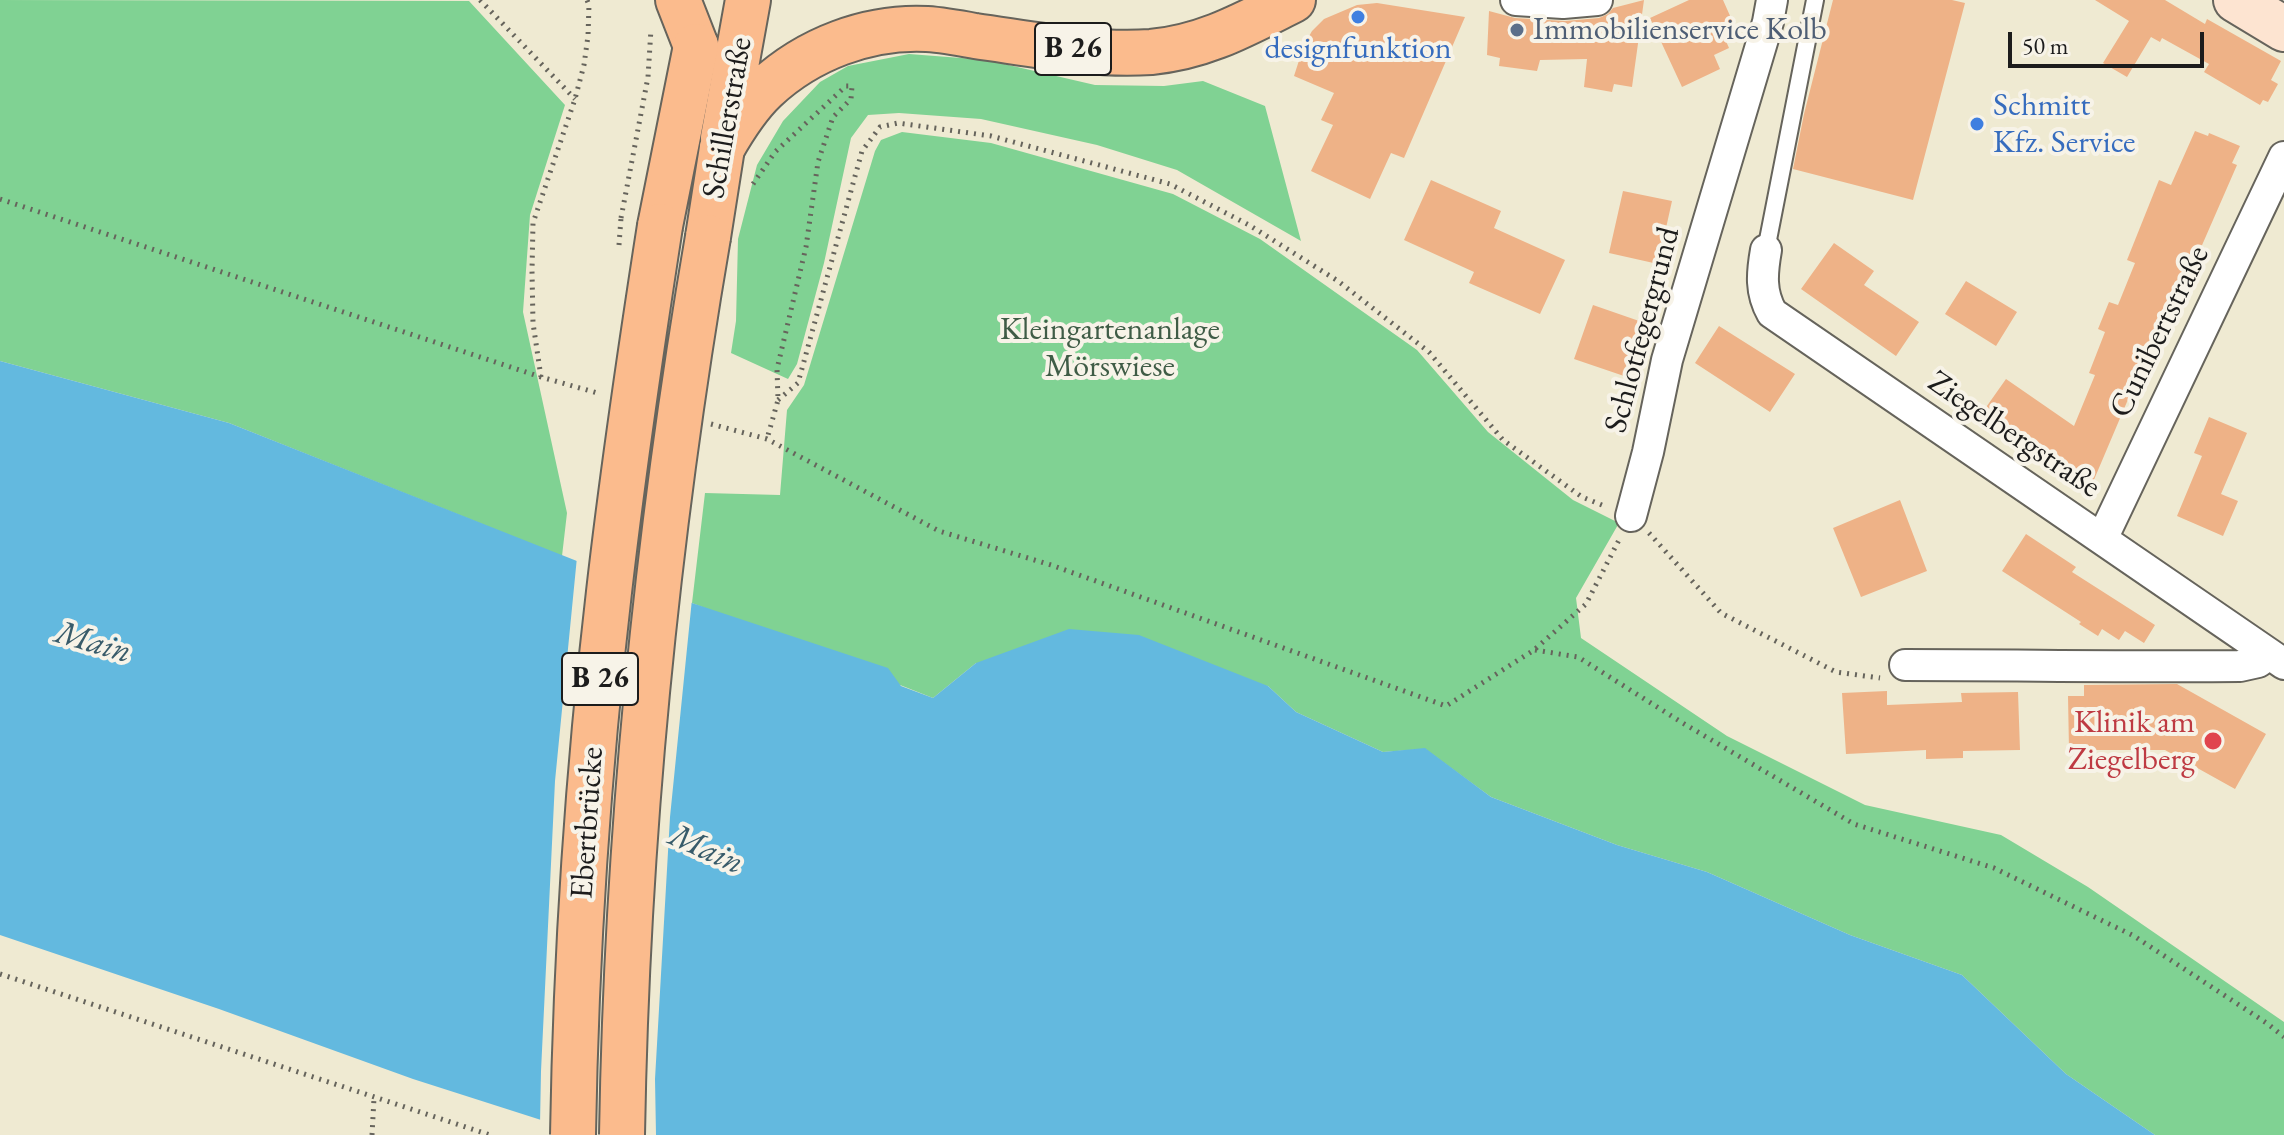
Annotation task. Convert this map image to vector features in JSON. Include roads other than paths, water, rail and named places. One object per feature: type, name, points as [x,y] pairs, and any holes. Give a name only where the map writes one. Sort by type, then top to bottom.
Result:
[{"type":"main road","name":"Schillerstraße","points":[[640,222],[696,46],[705,0]]},
{"type":"main road","name":"Schillerstraße","points":[[708,237],[748,0]]},
{"type":"main road","points":[[886,0],[922,19],[962,34]]},
{"type":"main road","name":"B 26","points":[[962,34],[1098,51],[1150,52],[1185,47],[1218,37],[1293,0]]},
{"type":"main road","points":[[2236,0],[2284,29]]},
{"type":"main road","points":[[665,11],[696,46]]},
{"type":"main road","points":[[722,148],[740,117],[764,90],[792,67],[823,49],[856,37],[891,30],[926,29],[962,34]]},
{"type":"main road","name":"Ebertbrücke","points":[[573,1135],[579,957],[596,714],[623,472],[640,222]]},
{"type":"main road","name":"Ebertbrücke","points":[[622,1135],[628,946],[647,690],[672,465],[708,237]]},
{"type":"street","points":[[1516,0],[1563,3],[1597,0]]},
{"type":"street","name":"Schlotfegergrund","points":[[1631,516],[1667,360],[1772,0]]},
{"type":"street","name":"Cunibertstraße","points":[[2102,539],[2284,157]]},
{"type":"street","name":"Ziegelbergstraße","points":[[1766,250],[1763,294],[1772,313],[2276,659]]},
{"type":"street","name":"Ziegelbergstraße","points":[[1894,671],[2052,664],[2085,667],[2240,666],[2276,659]]},
{"type":"lane","points":[[1766,250],[1815,0]]},
{"type":"water","name":"Main","points":[[0,361],[229,423],[592,567],[888,668],[901,686],[933,698],[976,663],[1069,629],[1139,635],[1268,686],[1296,712],[1383,752],[1425,748],[1491,797],[1617,845],[1707,872],[1850,935],[1962,975],[2066,1074],[2155,1135],[588,1135],[413,1079],[0,935]]},
{"type":"place","name":"designfunktion","points":[[1358,17]]},
{"type":"place","name":"Immobilienservice Kolb","points":[[1517,30]]},
{"type":"place","name":"Schmitt Kfz. Service","points":[[1977,124]]},
{"type":"place","name":"Klinik am Ziegelberg","points":[[2213,741]]},
{"type":"park label","name":"Kleingartenanlage Mörswiese","points":[[1110,348]]}]
